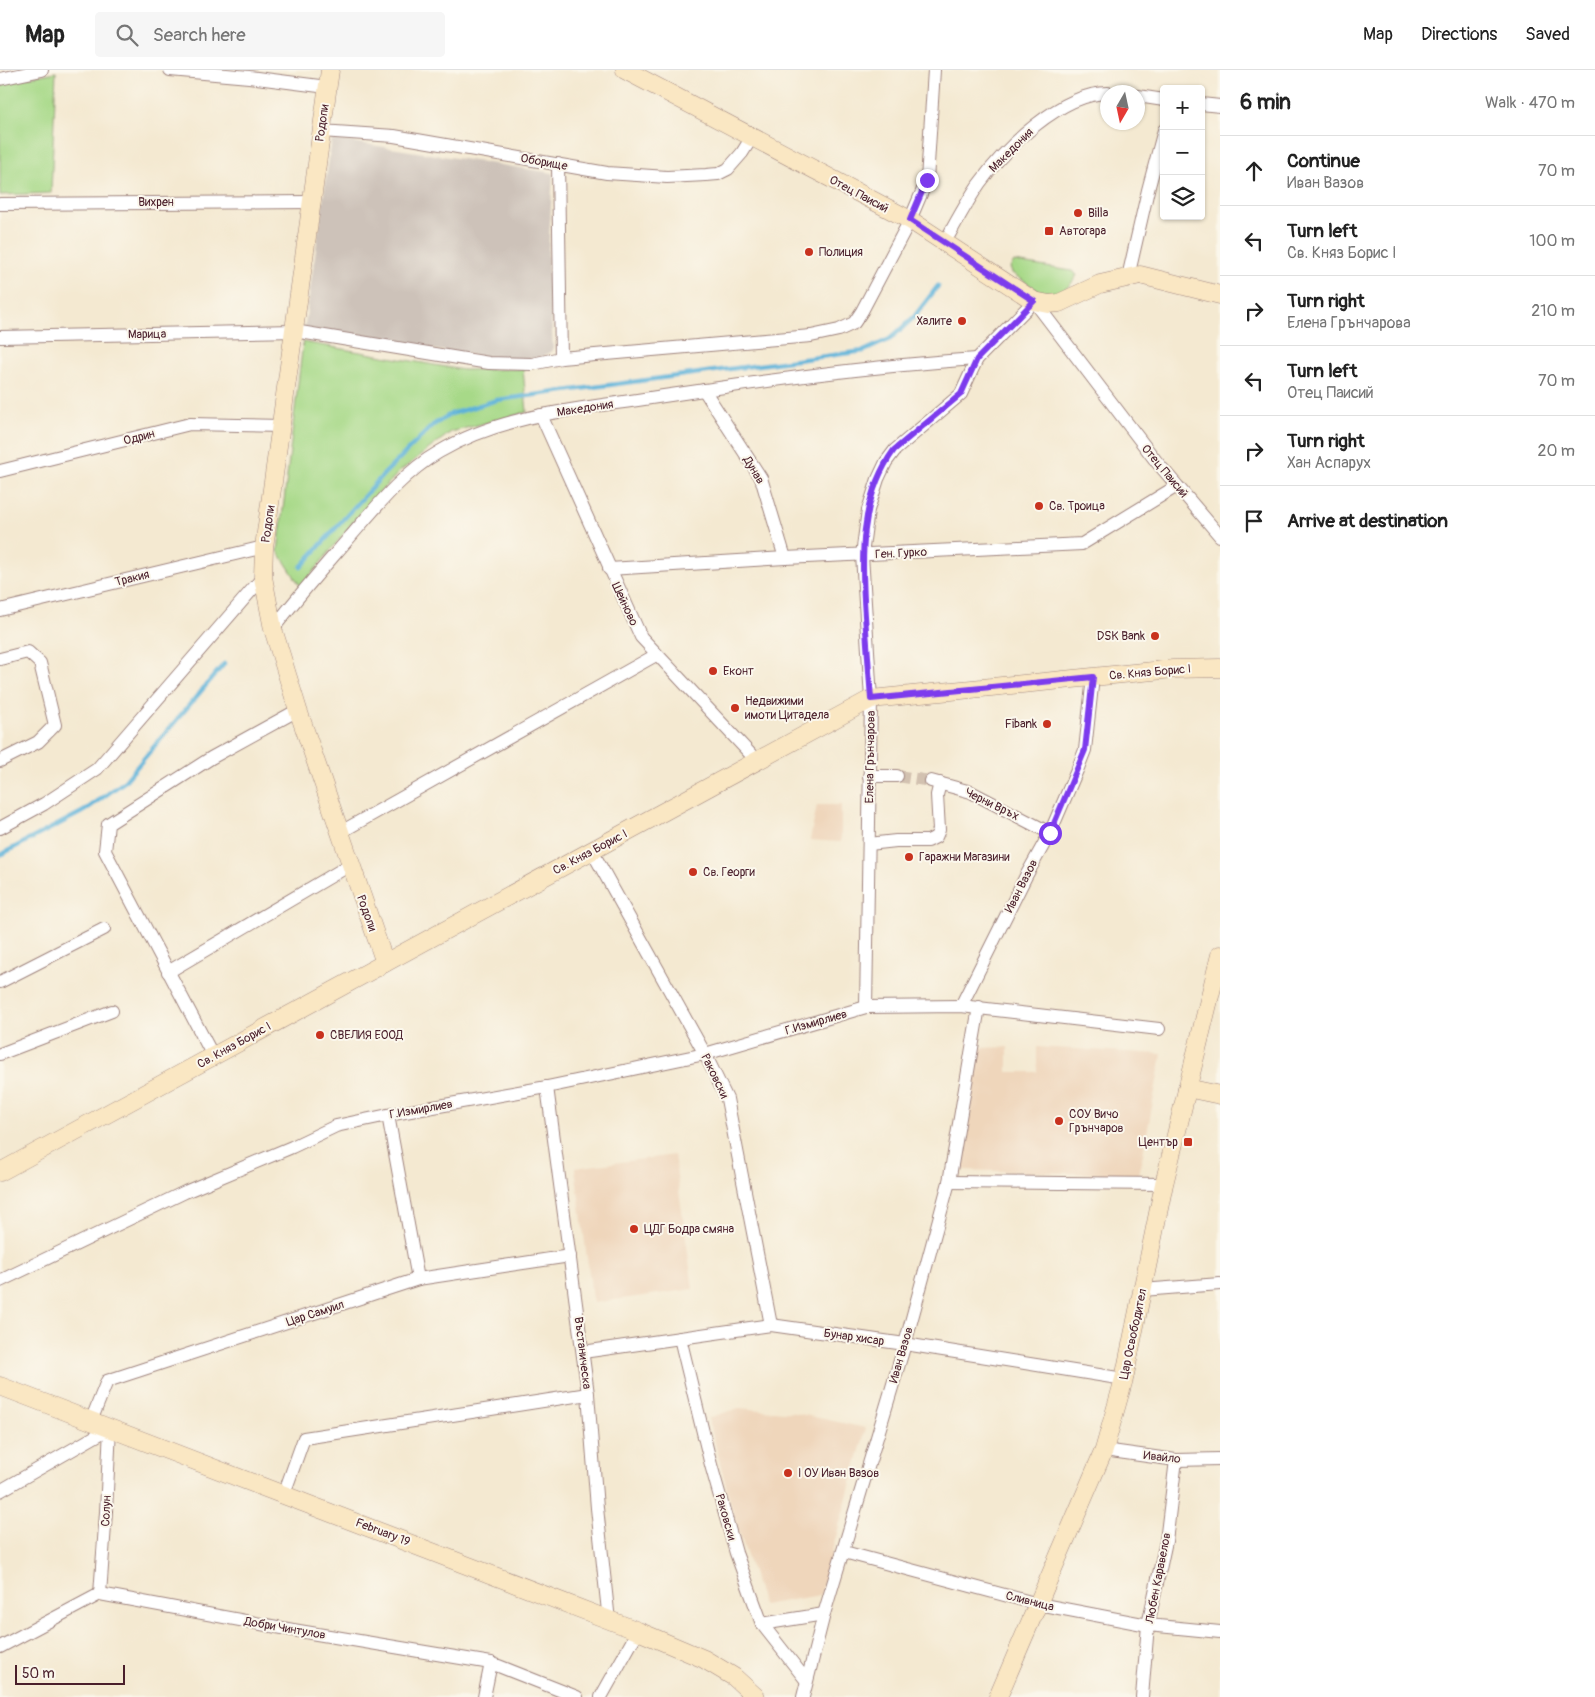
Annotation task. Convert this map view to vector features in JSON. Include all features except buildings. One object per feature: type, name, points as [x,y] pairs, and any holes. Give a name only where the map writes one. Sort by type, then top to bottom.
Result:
[{"type":"street","points":[[0,78],[42,70]]},
{"type":"street","points":[[170,70],[249,77],[328,79]]},
{"type":"street","name":"Отец Паисий","points":[[625,70],[910,220],[1034,301],[1156,461],[1220,536]]},
{"type":"street","name":"Марица","points":[[0,337],[294,331],[489,363],[532,364],[561,358],[811,336],[839,330],[854,323],[910,220],[927,180],[934,70]]},
{"type":"street","name":"Родопи","points":[[328,79],[264,547],[263,577],[273,628],[298,710],[385,963]]},
{"type":"street","name":"Македония","points":[[944,244],[980,183],[996,162],[1017,142],[1052,114],[1071,102],[1100,94]]},
{"type":"street","points":[[1145,97],[1160,99]]},
{"type":"street","points":[[1205,104],[1220,106]]},
{"type":"street","name":"Оборище","points":[[321,131],[394,136],[616,174],[667,177],[718,174],[728,169],[742,153],[752,137]]},
{"type":"street","points":[[1128,277],[1160,145]]},
{"type":"street","points":[[558,164],[561,358]]},
{"type":"street","name":"Вихрен","points":[[0,204],[312,202]]},
{"type":"street","points":[[1034,301],[1049,304],[1059,303],[1100,284],[1140,275],[1220,295]]},
{"type":"street","name":"Елена Грънчарова","points":[[866,1007],[871,699],[862,555],[868,510],[886,462],[894,450],[961,394],[977,359],[1034,301]]},
{"type":"street","name":"Македония","points":[[273,628],[358,527],[395,488],[436,453],[463,438],[541,415],[704,390],[910,364],[977,359]]},
{"type":"street","name":"Дунав","points":[[704,390],[761,478],[785,558]]},
{"type":"street","name":"Шейново","points":[[541,415],[640,637],[757,761]]},
{"type":"street","name":"Одрин","points":[[0,472],[190,424],[281,426]]},
{"type":"street","name":"Ген. Гурко","points":[[609,569],[785,558],[1082,544],[1177,486]]},
{"type":"street","name":"Тракия","points":[[0,610],[264,547]]},
{"type":"street","points":[[0,828],[44,804],[97,769],[263,577]]},
{"type":"street","points":[[0,659],[28,652],[40,663],[55,725],[38,742],[0,761]]},
{"type":"street","points":[[339,833],[656,655]]},
{"type":"street","name":"Св. Княз Борис I","points":[[0,1172],[871,699],[1173,669],[1220,668]]},
{"type":"street","name":"Иван Вазов","points":[[961,1006],[1026,876],[1050,833],[1085,750],[1093,677]]},
{"type":"street","points":[[213,1056],[104,851],[108,824],[211,758],[298,710]]},
{"type":"street","points":[[869,776],[896,776]]},
{"type":"street","name":"Черни Връх","points":[[868,844],[896,841],[928,841],[936,838],[939,830],[935,782],[971,792],[1050,833]]},
{"type":"street","name":"Раковски","points":[[592,851],[705,1054],[727,1099],[771,1325]]},
{"type":"street","points":[[168,972],[350,864]]},
{"type":"street","points":[[0,982],[104,929]]},
{"type":"street","name":"Цар Освободител","points":[[998,1697],[1104,1450],[1124,1379],[1164,1184],[1220,956]]},
{"type":"street","name":"Г.Измирлиев","points":[[0,1281],[185,1192],[292,1147],[336,1126],[547,1087],[705,1054],[866,1007],[979,1007],[1160,1029]]},
{"type":"street","name":"Иван Вазов","points":[[803,1697],[824,1614],[905,1344],[949,1182],[979,1007]]},
{"type":"street","points":[[0,1054],[112,1011]]},
{"type":"street","name":"Въстаническа","points":[[547,1087],[588,1394],[596,1508],[609,1620]]},
{"type":"street","points":[[1187,1088],[1220,1096]]},
{"type":"street","points":[[388,1115],[418,1279]]},
{"type":"street","points":[[949,1182],[1164,1184]]},
{"type":"street","name":"Цар Самуил","points":[[91,1421],[107,1381],[418,1279],[570,1256]]},
{"type":"street","points":[[1142,1290],[1220,1284]]},
{"type":"street","name":"Бунар хисар","points":[[583,1352],[771,1325],[1124,1379]]},
{"type":"street","name":"Раковски","points":[[680,1338],[711,1465],[736,1553],[762,1624],[806,1680]]},
{"type":"street","name":"February 19","points":[[0,1386],[638,1631],[704,1659],[734,1677],[756,1697]]},
{"type":"street","points":[[284,1494],[304,1438],[588,1394]]},
{"type":"street","points":[[0,1491],[110,1428]]},
{"type":"street","name":"Солун","points":[[100,1594],[110,1428]]},
{"type":"street","name":"Ивайло","points":[[1104,1450],[1176,1460],[1220,1459]]},
{"type":"street","name":"Любен Каравелов","points":[[1142,1697],[1148,1625],[1166,1541],[1176,1460]]},
{"type":"street","name":"Сливница","points":[[844,1552],[1038,1604],[1148,1625],[1220,1632]]},
{"type":"street","points":[[0,1647],[100,1594]]},
{"type":"street","name":"Добри Чинтулов","points":[[100,1594],[293,1630],[491,1663],[577,1697]]},
{"type":"street","points":[[762,1624],[824,1614]]},
{"type":"street","points":[[601,1697],[638,1631]]},
{"type":"street","points":[[484,1697],[491,1663]]},
{"type":"shaded area","points":[[332,139],[553,173],[548,255],[553,350],[542,357],[518,361],[304,332]]},
{"type":"shaded area","points":[[817,805],[841,805],[841,842],[810,840]]},
{"type":"shaded area","name":"СОУ Вичо Грънчаров","points":[[1008,1047],[1008,1072],[1037,1072],[1037,1047],[1162,1054],[1139,1175],[962,1170],[980,1048]]},
{"type":"shaded area","name":"ЦДГ Бодра смяна","points":[[674,1155],[693,1289],[593,1303],[575,1168]]},
{"type":"shaded area","name":"I ОУ Иван Вазов","points":[[739,1408],[795,1413],[866,1428],[820,1595],[763,1605],[735,1519],[708,1418]]},
{"type":"green space","points":[[56,72],[51,193],[0,195],[0,83]]},
{"type":"green space","points":[[1014,262],[1072,271],[1077,275],[1065,289],[1049,298],[1012,273],[1010,268]]},
{"type":"green space","points":[[303,342],[463,370],[523,369],[527,412],[451,432],[399,472],[358,516],[301,587],[278,551]]},
{"type":"waterway","points":[[301,567],[383,475],[433,425],[451,414],[497,400],[864,351],[890,339],[914,317],[938,286]]},
{"type":"waterway","points":[[0,855],[84,811],[124,782],[224,664]]},
{"type":"tunnel","points":[[897,776],[931,781]]},
{"type":"place","name":"Billa","points":[[1078,213]]},
{"type":"place","name":"Автогара","points":[[1049,231]]},
{"type":"place","name":"Полиция","points":[[809,252]]},
{"type":"place","name":"Халите","points":[[962,321]]},
{"type":"place","name":"Св. Троица","points":[[1039,506]]},
{"type":"place","name":"DSK Bank","points":[[1155,636]]},
{"type":"place","name":"Еконт","points":[[713,671]]},
{"type":"place","name":"Недвижими имоти Цитадела","points":[[735,708]]},
{"type":"place","name":"Fibank","points":[[1047,724]]},
{"type":"place","name":"Гаражни Магазини","points":[[909,857]]},
{"type":"place","name":"Св. Георги","points":[[693,872]]},
{"type":"place","name":"СВЕЛИЯ ЕООД","points":[[320,1035]]},
{"type":"place","name":"СОУ Вичо Грънчаров","points":[[1059,1121]]},
{"type":"place","name":"Център","points":[[1188,1142]]},
{"type":"place","name":"ЦДГ Бодра смяна","points":[[634,1229]]},
{"type":"place","name":"I ОУ Иван Вазов","points":[[788,1473]]},
{"type":"route","points":[[927,180],[910,220],[1034,301],[977,359],[961,394],[894,450],[878,479],[868,510],[862,555],[871,699],[1093,677],[1085,750],[1050,833]]}]
